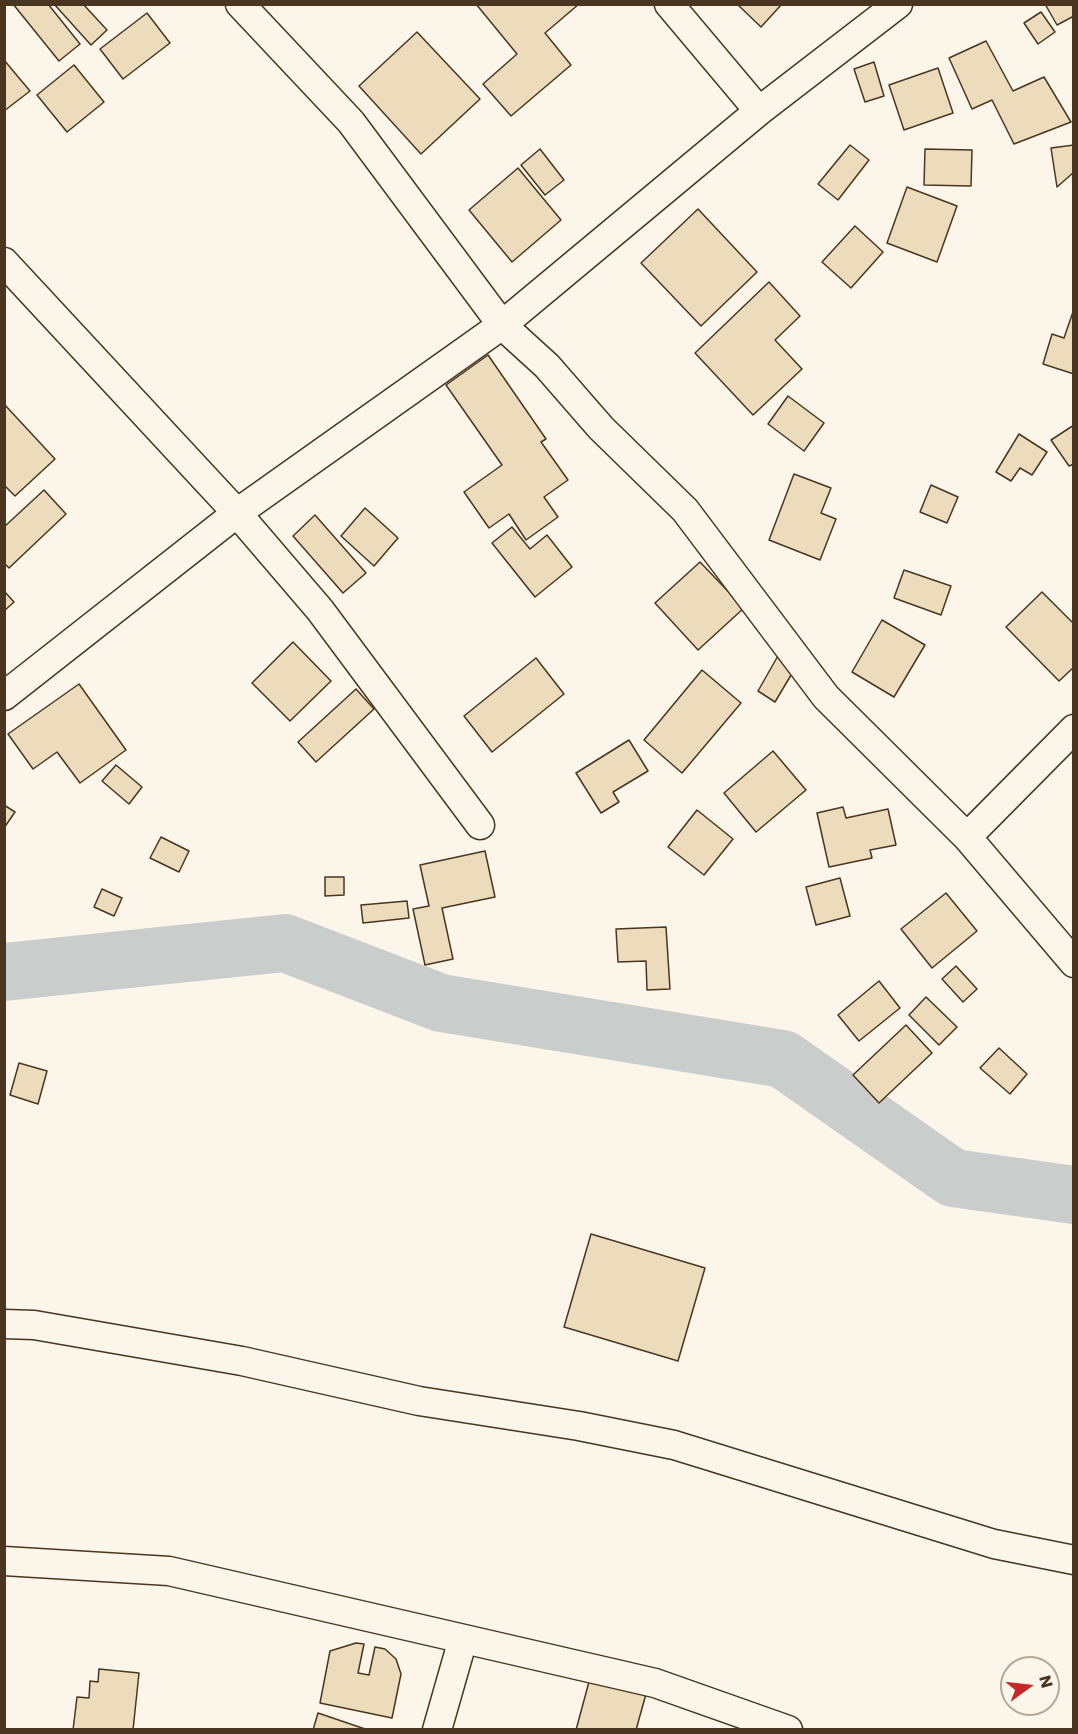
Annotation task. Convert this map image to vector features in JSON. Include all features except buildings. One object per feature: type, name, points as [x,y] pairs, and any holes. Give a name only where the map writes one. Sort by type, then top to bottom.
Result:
[{"type":"street","points":[[240,4],[351,122],[502,325],[548,366],[601,428],[685,510],[826,697],[967,837],[1074,963]]},
{"type":"street","points":[[669,4],[759,111]]},
{"type":"street","points":[[4,696],[237,513],[502,325],[759,111],[898,4]]},
{"type":"street","points":[[4,262],[237,513],[320,609],[480,825]]},
{"type":"street","points":[[967,837],[1074,729]]},
{"type":"street","points":[[4,1324],[34,1325],[230,1359],[419,1401],[579,1426],[674,1445],[994,1544],[1074,1560]]},
{"type":"street","points":[[4,1561],[169,1571],[655,1683],[788,1730]]},
{"type":"street","points":[[437,1730],[463,1639]]},
{"type":"waterway","points":[[4,972],[285,943],[441,1003],[783,1059],[953,1178],[1074,1195]]}]
